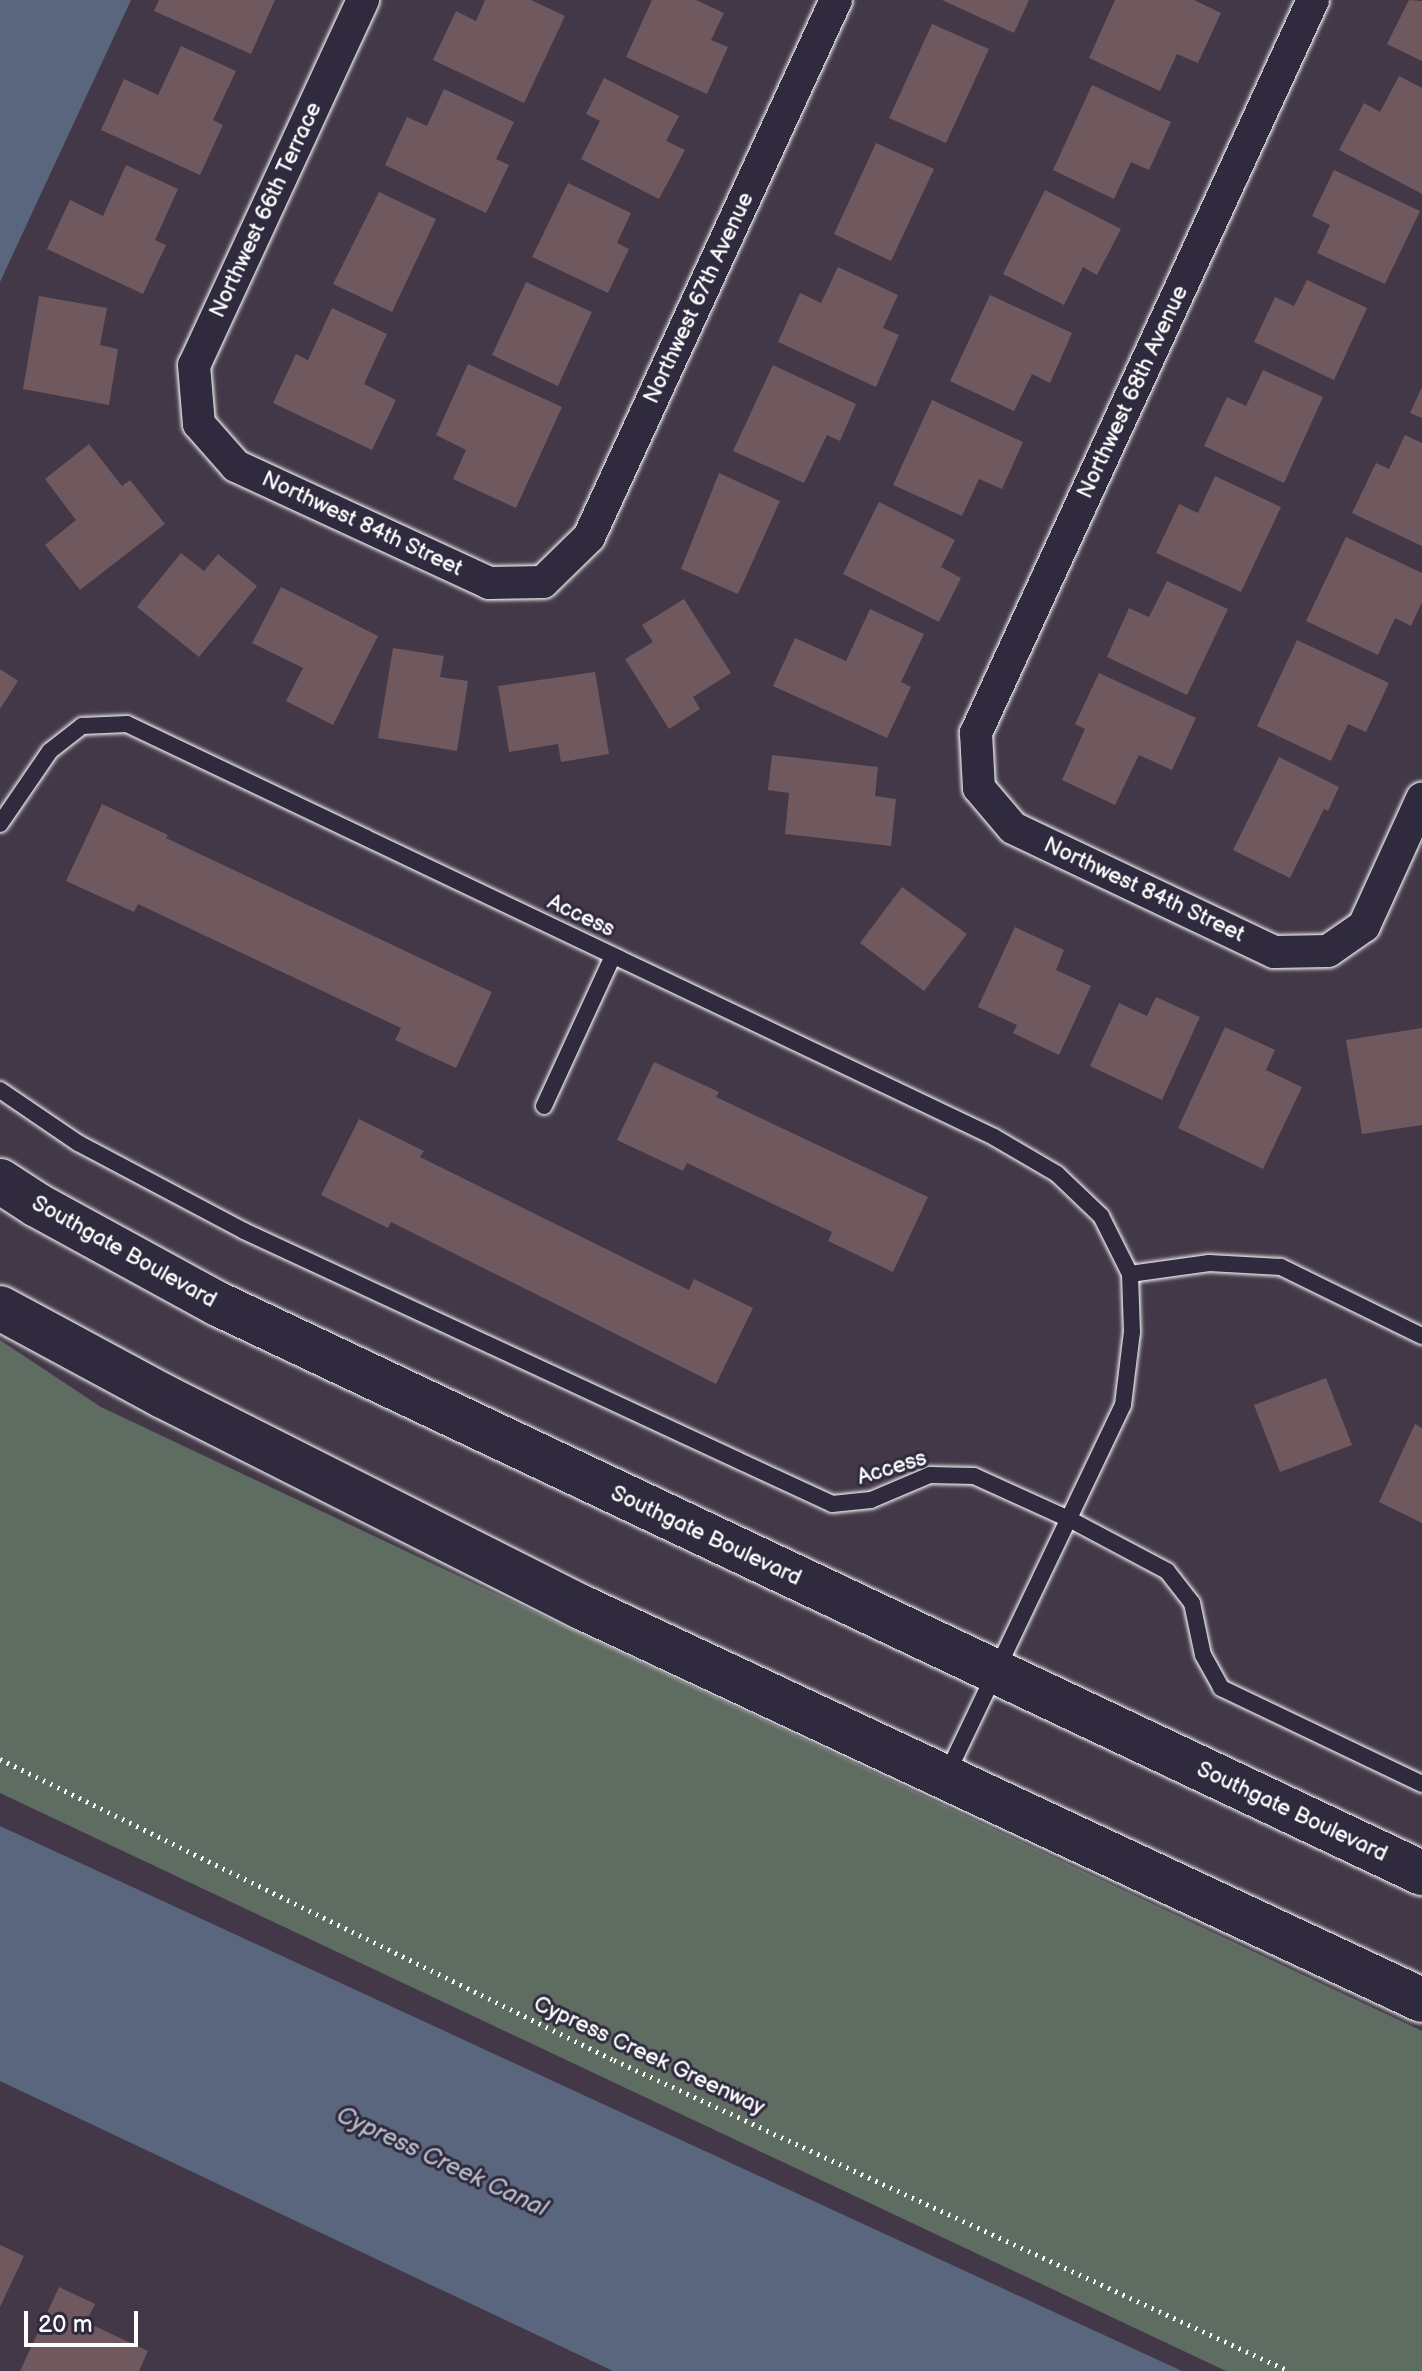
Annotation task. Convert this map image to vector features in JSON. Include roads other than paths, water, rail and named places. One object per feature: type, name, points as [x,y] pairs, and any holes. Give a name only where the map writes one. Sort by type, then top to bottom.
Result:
[{"type":"main road","name":"Southgate Boulevard","points":[[0,1181],[37,1205],[218,1304],[995,1674],[1422,1873]]},
{"type":"main road","points":[[0,1308],[163,1396],[581,1607],[1422,2000]]},
{"type":"street","name":"Northwest 66th Terrace","points":[[199,424],[194,365],[363,0]]},
{"type":"street","name":"Northwest 67th Avenue","points":[[543,582],[589,537],[836,0]]},
{"type":"street","name":"Northwest 68th Avenue","points":[[979,788],[976,733],[1313,0]]},
{"type":"street","name":"Northwest 84th Street","points":[[199,424],[236,466],[489,583],[543,582]]},
{"type":"street","name":"Northwest 84th Street","points":[[979,788],[1013,828],[1274,952],[1328,951],[1364,926],[1422,799]]},
{"type":"lane","name":"Access","points":[[0,824],[50,751],[82,726],[127,724],[994,1137],[1057,1174],[1101,1216],[1130,1274],[1132,1332],[1123,1405],[1071,1520],[946,1776]]},
{"type":"lane","points":[[544,1106],[613,956]]},
{"type":"lane","name":"Access","points":[[0,1090],[78,1143],[244,1231],[832,1504],[871,1500],[930,1475],[974,1476],[1071,1520],[1167,1571],[1192,1603],[1203,1655],[1221,1688],[1422,1784]]},
{"type":"lane","points":[[1130,1274],[1209,1263],[1281,1267],[1422,1336]]},
{"type":"water","points":[[0,0],[131,0],[0,282]]},
{"type":"water","name":"Cypress Creek Canal","points":[[0,1826],[1182,2371],[613,2371],[0,2081]]}]
